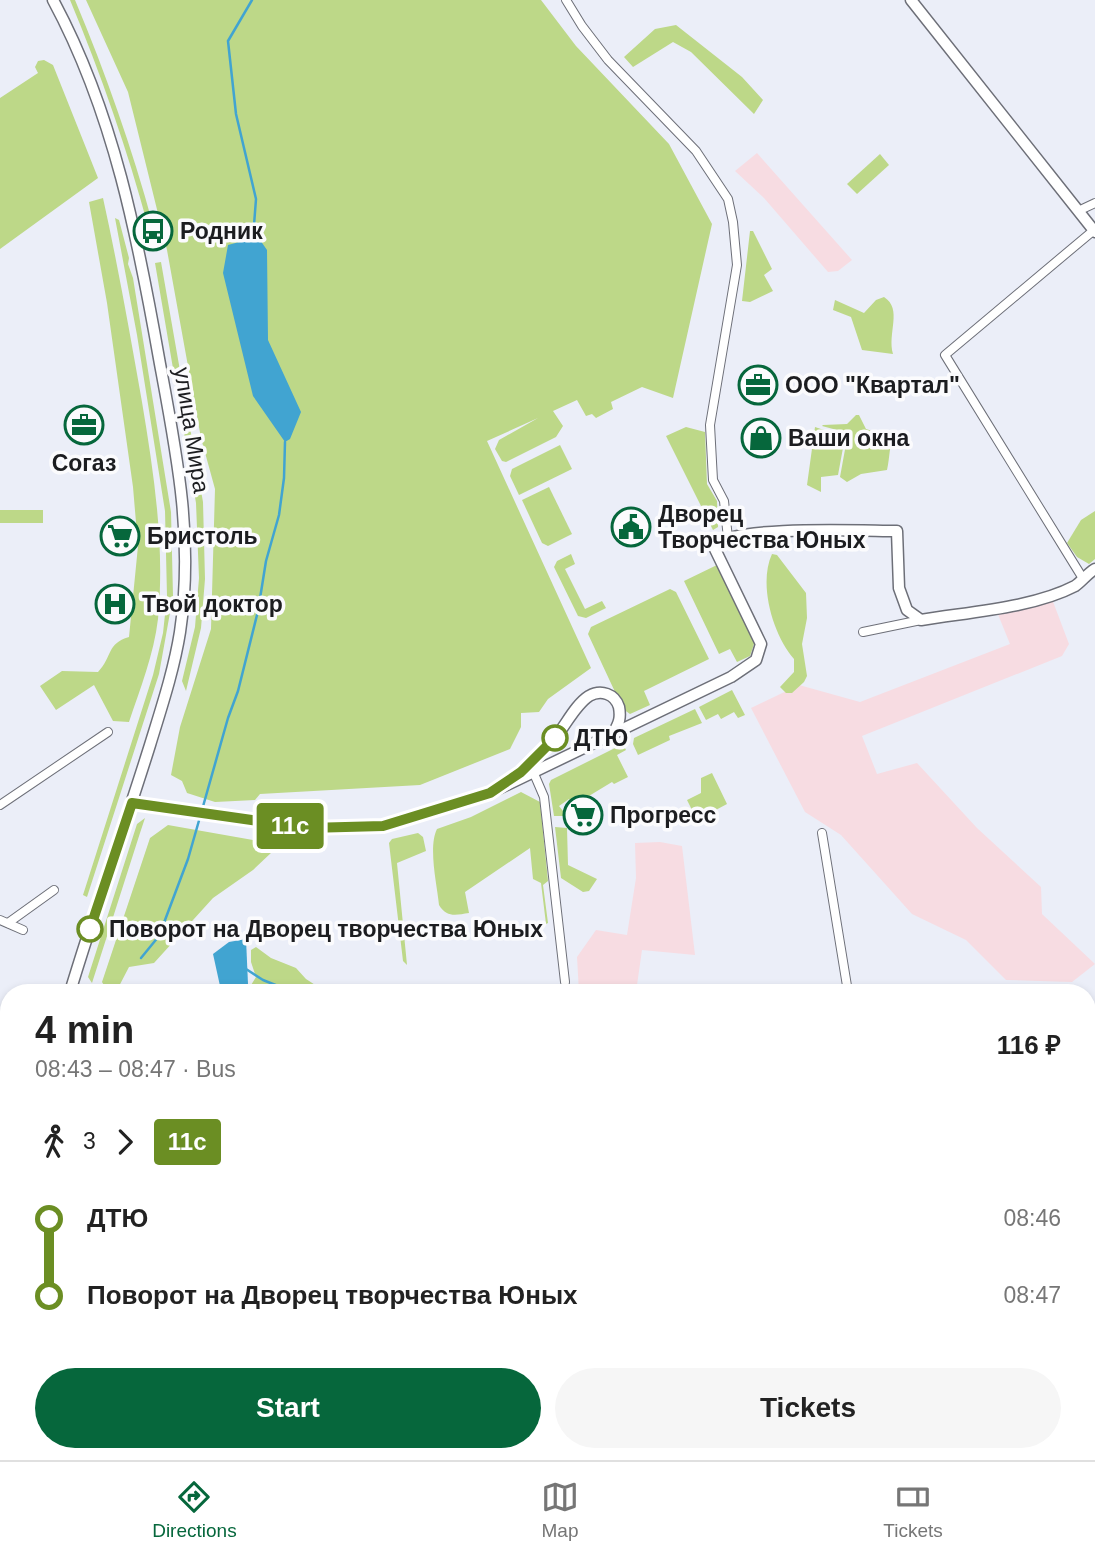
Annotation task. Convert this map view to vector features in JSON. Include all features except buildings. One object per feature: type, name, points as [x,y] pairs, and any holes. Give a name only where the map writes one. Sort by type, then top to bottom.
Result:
[{"type":"street","name":"улица Мира","points":[[53,0],[84,64],[123,180],[143,264],[182,486],[186,565],[180,634],[160,710],[72,984]]},
{"type":"street","points":[[566,0],[608,60],[696,151],[728,199],[737,265],[710,425],[713,480],[724,501],[727,538]]},
{"type":"street","points":[[911,0],[1094,231],[945,355],[1082,576]]},
{"type":"street","points":[[1078,211],[1095,203]]},
{"type":"street","points":[[132,803],[256,822],[331,829],[383,826],[490,793],[532,768],[614,733],[746,669],[756,660],[761,644],[713,545],[727,538],[792,531],[897,531],[899,587],[907,610],[921,620]]},
{"type":"street","points":[[863,632],[1047,598],[1079,584],[1082,576],[1095,569]]},
{"type":"street","points":[[532,768],[587,697],[597,692],[608,693],[618,703],[621,719],[614,733]]},
{"type":"street","points":[[0,805],[108,732]]},
{"type":"street","points":[[532,768],[544,796],[565,982]]},
{"type":"street","points":[[822,833],[847,984]]},
{"type":"street","points":[[4,922],[54,890]]},
{"type":"street","points":[[4,922],[23,930]]},
{"type":"shaded area","points":[[757,153],[852,260],[838,271],[828,272],[764,198],[735,171]]},
{"type":"shaded area","points":[[1052,599],[1069,644],[1062,656],[862,736],[877,774],[917,763],[977,828],[1041,887],[1042,914],[1095,964],[1072,982],[1006,980],[966,940],[912,914],[841,835],[805,812],[751,708],[799,685],[860,702],[1010,644],[997,612]]},
{"type":"shaded area","points":[[660,842],[682,846],[695,955],[642,950],[637,984],[579,984],[577,957],[596,930],[627,935],[636,878],[635,843]]},
{"type":"green space","points":[[70,0],[75,0],[108,83],[153,225],[148,226],[113,112]]},
{"type":"green space","points":[[86,0],[541,0],[576,46],[669,144],[712,224],[673,398],[642,387],[611,402],[613,409],[596,418],[592,414],[586,416],[577,400],[553,411],[563,426],[556,437],[506,462],[502,461],[495,449],[499,440],[538,418],[487,441],[591,668],[548,699],[539,712],[521,713],[521,727],[510,749],[420,785],[260,794],[255,800],[215,802],[187,793],[182,781],[171,775],[180,727],[211,629],[215,489],[201,438],[167,250],[128,92]]},
{"type":"green space","points":[[676,25],[742,77],[763,100],[754,114],[691,52],[673,42],[633,67],[624,57],[655,29]]},
{"type":"green space","points":[[44,60],[53,65],[98,178],[0,249],[0,98],[38,73],[35,67],[38,61]]},
{"type":"green space","points":[[880,154],[889,165],[857,194],[847,184]]},
{"type":"green space","points":[[103,198],[142,402],[159,537],[160,592],[156,632],[129,722],[113,721],[94,685],[56,710],[40,686],[62,671],[98,672],[113,647],[129,637],[138,546],[133,487],[107,303],[89,202]]},
{"type":"green space","points":[[115,218],[119,220],[133,278],[171,512],[173,596],[159,674],[87,897],[83,895],[153,675],[163,633],[167,596],[165,511]]},
{"type":"green space","points":[[750,231],[753,231],[772,269],[764,275],[773,291],[750,302],[742,301]]},
{"type":"green space","points":[[161,262],[203,502],[205,579],[201,628],[186,691],[182,681],[195,627],[199,578],[196,503],[155,263]]},
{"type":"green space","points":[[884,297],[893,308],[893,354],[862,350],[851,317],[833,310],[835,300],[864,313],[876,300]]},
{"type":"green space","points":[[859,415],[866,429],[882,434],[894,433],[887,470],[861,474],[847,482],[840,477],[848,433],[822,426],[847,424]]},
{"type":"green space","points":[[686,427],[705,432],[707,484],[717,501],[718,527],[713,530],[666,436]]},
{"type":"green space","points":[[815,427],[845,437],[838,475],[821,477],[821,492],[807,485]]},
{"type":"green space","points":[[560,445],[572,469],[519,495],[510,476],[512,469]]},
{"type":"green space","points":[[549,487],[572,534],[548,546],[542,543],[522,500]]},
{"type":"green space","points":[[0,510],[43,510],[43,523],[0,523]]},
{"type":"green space","points":[[1095,511],[1095,559],[1089,564],[1077,557],[1067,543],[1081,520]]},
{"type":"green space","points":[[571,554],[575,564],[565,569],[585,609],[602,601],[606,608],[586,618],[578,616],[554,567],[557,561]]},
{"type":"green space","points":[[772,554],[777,555],[806,593],[807,618],[802,644],[807,676],[792,693],[786,693],[780,687],[794,672],[794,659],[780,637],[770,609],[767,580]]},
{"type":"green space","points":[[717,565],[755,641],[750,656],[737,662],[730,649],[719,654],[684,581]]},
{"type":"green space","points":[[670,589],[676,592],[709,659],[644,691],[650,705],[630,714],[623,709],[588,634],[591,627]]},
{"type":"green space","points":[[732,690],[745,715],[738,718],[734,712],[721,719],[718,714],[706,720],[699,707]]},
{"type":"green space","points":[[695,709],[702,723],[669,736],[670,740],[638,755],[633,744],[634,738]]},
{"type":"green space","points":[[623,744],[626,750],[617,755],[628,777],[614,784],[612,782],[584,799],[585,802],[575,808],[569,799],[559,806],[567,816],[554,816],[549,784],[551,780]]},
{"type":"green space","points":[[712,773],[727,804],[697,820],[687,800],[701,793],[701,778]]},
{"type":"green space","points":[[521,792],[540,802],[548,881],[543,885],[548,923],[546,924],[541,883],[533,879],[530,848],[465,892],[469,913],[452,915],[445,912],[439,905],[434,866],[433,846],[437,829],[471,817]]},
{"type":"green space","points":[[145,818],[92,983],[88,977],[137,824]]},
{"type":"green space","points":[[168,825],[253,840],[272,852],[253,870],[213,898],[154,963],[129,967],[120,984],[103,984],[102,982],[150,838]]},
{"type":"green space","points":[[555,827],[567,828],[568,865],[597,879],[589,891],[583,892],[561,878]]},
{"type":"green space","points":[[418,833],[423,837],[426,851],[397,863],[407,965],[403,961],[389,843],[392,839]]},
{"type":"green space","points":[[256,947],[271,958],[296,968],[314,984],[252,984],[256,977],[251,962],[251,950]]},
{"type":"water","points":[[258,237],[267,250],[268,340],[301,412],[290,439],[285,442],[253,396],[223,273],[228,245]]},
{"type":"water","points":[[246,939],[248,984],[220,984],[213,954],[229,942]]},
{"type":"waterway","points":[[252,0],[228,41],[236,114],[256,199],[253,238]]},
{"type":"waterway","points":[[202,810],[238,691],[258,611],[266,561],[279,515],[285,442]]},
{"type":"waterway","points":[[141,958],[159,936],[188,859],[200,817]]},
{"type":"waterway","points":[[246,969],[273,984]]},
{"type":"bus line","name":"11с","points":[[90,929],[132,803],[308,828],[383,826],[426,815],[490,793],[521,772],[555,738]]},
{"type":"place","name":"Родник","points":[[153,231]]},
{"type":"place","name":"ООО \"Квартал\"","points":[[758,385]]},
{"type":"place","name":"Согаз","points":[[84,425]]},
{"type":"place","name":"Ваши окна","points":[[761,438]]},
{"type":"place","name":"Дворец Творчества Юных","points":[[631,527]]},
{"type":"place","name":"Бристоль","points":[[120,536]]},
{"type":"place","name":"Твой доктор","points":[[115,604]]},
{"type":"place","name":"ДТЮ","points":[[555,738]]},
{"type":"place","name":"Прогресс","points":[[583,815]]},
{"type":"place","name":"Поворот на Дворец творчества Юных","points":[[90,929]]}]
